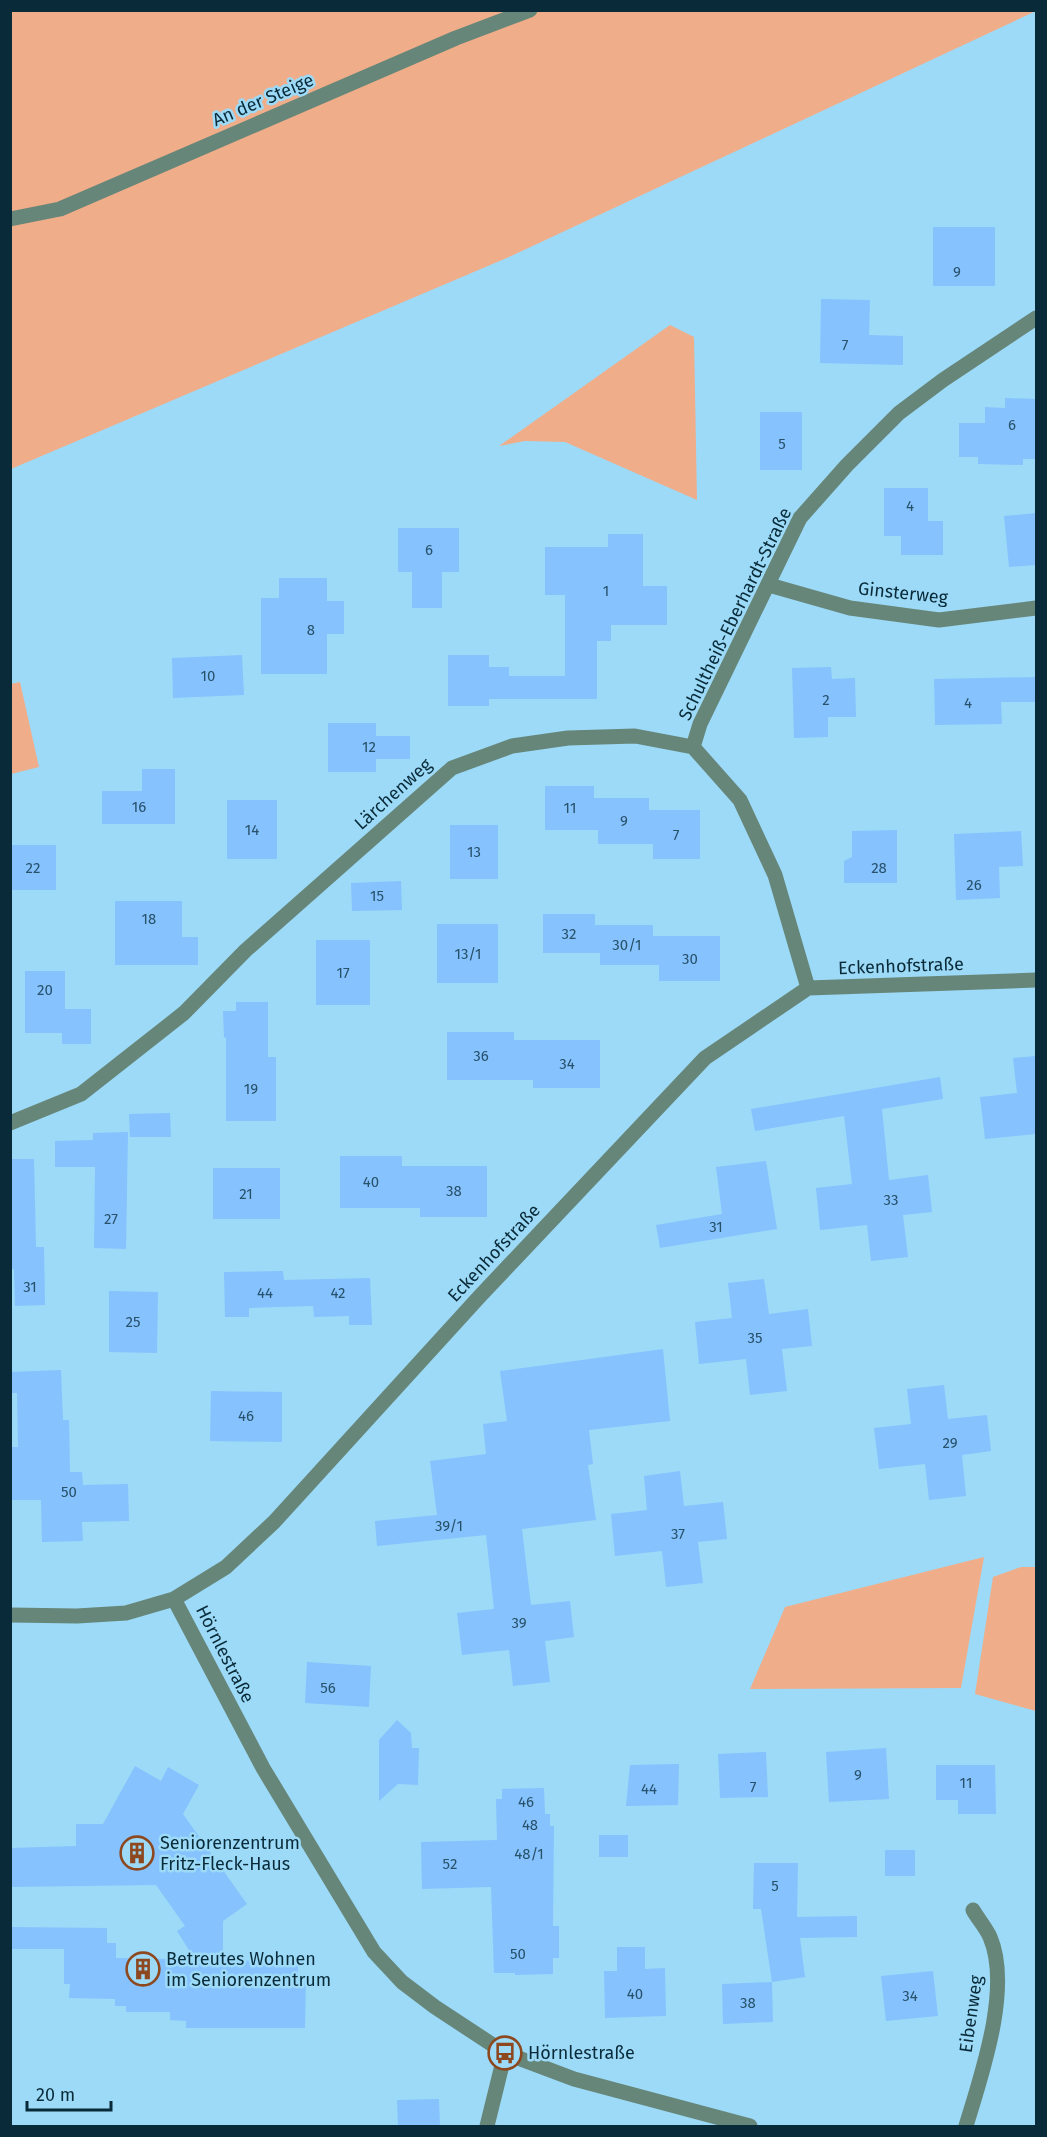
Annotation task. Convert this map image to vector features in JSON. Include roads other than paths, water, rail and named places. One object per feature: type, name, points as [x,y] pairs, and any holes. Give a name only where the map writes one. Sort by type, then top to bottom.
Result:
[{"type":"street","name":"An der Steige","points":[[10,219],[60,209],[456,38],[530,10]]},
{"type":"street","name":"Schultheiß-Eberhardt-Straße","points":[[693,747],[700,724],[800,518],[847,465],[899,413],[943,380],[1036,318]]},
{"type":"street","name":"Ginsterweg","points":[[769,585],[850,608],[939,620],[1036,608]]},
{"type":"street","name":"Lärchenweg","points":[[10,1123],[81,1094],[142,1048],[184,1013],[246,950],[452,768],[512,746],[568,738],[635,736],[693,747]]},
{"type":"street","points":[[693,747],[740,801],[775,875],[808,988]]},
{"type":"street","name":"Eckenhofstraße","points":[[10,1615],[77,1616],[126,1613],[174,1599],[226,1567],[274,1522],[487,1289],[705,1058],[808,988],[1036,980]]},
{"type":"street","name":"Hörnlestraße","points":[[174,1599],[263,1768],[374,1952],[402,1982],[435,2007],[505,2053],[574,2079],[750,2127]]},
{"type":"street","name":"Eibenweg","points":[[966,2127],[990,2043],[998,1974],[990,1938],[973,1910]]},
{"type":"street","points":[[487,2127],[505,2053]]},
{"type":"place","name":"Seniorenzentrum Fritz-Fleck-Haus","points":[[137,1853]]},
{"type":"place","name":"Betreutes Wohnen im Seniorenzentrum","points":[[143,1969]]},
{"type":"place","name":"Hörnlestraße","points":[[505,2053]]}]
